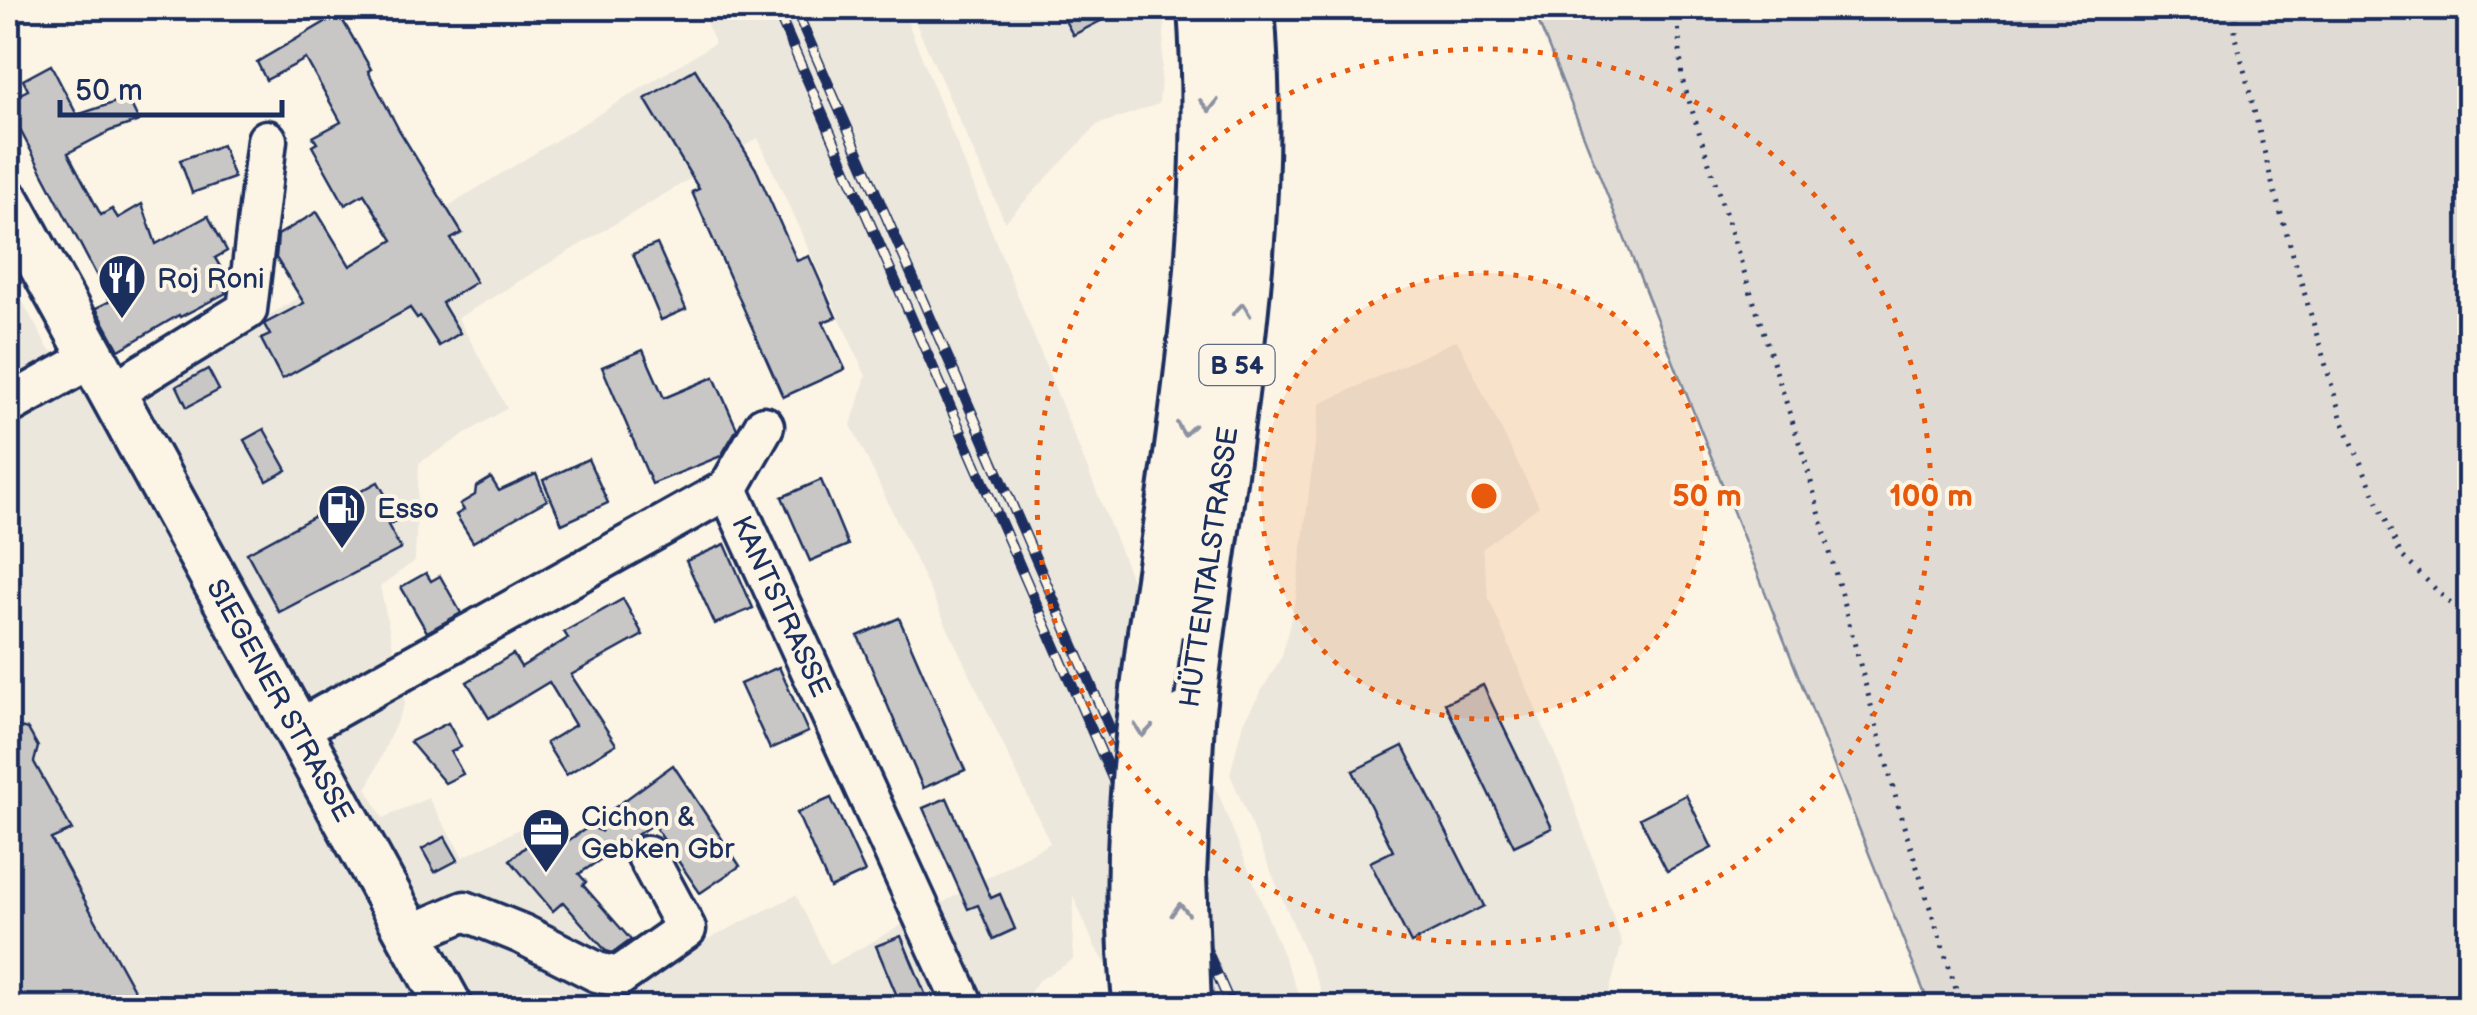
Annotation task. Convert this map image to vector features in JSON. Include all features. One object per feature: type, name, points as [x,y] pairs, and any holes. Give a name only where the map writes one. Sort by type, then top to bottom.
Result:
[{"type":"highway","name":"HÜTTENTALSTRASSE","points":[[1141,1008],[1136,874],[1138,795],[1203,270],[1210,164],[1205,8]]},
{"type":"highway","name":"HÜTTENTALSTRASSE","points":[[1184,1008],[1178,876],[1187,719],[1244,290],[1252,166],[1252,57],[1247,8]]},
{"type":"main road","name":"SIEGENER STRASSE","points":[[8,203],[450,1008]]},
{"type":"street","points":[[8,405],[102,376],[246,310],[267,140]]},
{"type":"street","points":[[728,489],[764,426]]},
{"type":"street","name":"KANTSTRASSE","points":[[298,730],[728,489],[966,1008]]},
{"type":"street","points":[[410,935],[464,911],[522,934],[598,972],[618,977],[686,929],[647,856]]},
{"type":"path","points":[[1677,8],[1682,79],[1807,467],[1901,817],[1962,1008]]},
{"type":"path","points":[[2236,8],[2235,32],[2268,168],[2342,420],[2401,555],[2470,624]]},
{"type":"shaded area","points":[[700,8],[902,8],[1304,1007],[1134,1007],[1094,945],[1073,895],[1073,960],[1038,981],[1020,1007],[8,1007],[8,275],[49,350],[147,390],[715,43]],"holes":[[[758,138],[866,376],[851,425],[1050,843],[830,965],[796,895],[638,974],[529,824],[463,857],[428,798],[383,818],[367,789],[405,703],[380,586],[415,561],[419,463],[507,408],[458,318]]]},
{"type":"shaded area","points":[[909,8],[1166,8],[1159,104],[1097,125],[1005,222]]},
{"type":"shaded area","points":[[1533,8],[2469,8],[2469,1007],[1930,1007]]},
{"type":"shaded area","points":[[1457,340],[1539,506],[1482,549],[1489,599],[1563,773],[1622,943],[1608,997],[1612,1007],[1328,1007],[1230,774],[1243,722],[1282,656],[1296,597],[1320,404]]},
{"type":"building","points":[[1058,8],[1126,8],[1073,35]]},
{"type":"building","points":[[339,14],[371,69],[368,71],[399,130],[462,233],[451,239],[476,282],[442,303],[460,333],[439,346],[420,316],[417,318],[410,308],[282,379],[261,339],[270,335],[264,324],[304,303],[276,258],[278,235],[317,212],[350,266],[393,240],[364,194],[345,205],[312,146],[317,143],[313,137],[341,122],[306,59],[266,80],[257,62]]},
{"type":"building","points":[[51,65],[77,115],[128,98],[139,121],[68,153],[101,215],[112,209],[118,218],[142,204],[156,244],[208,216],[227,251],[215,258],[225,275],[218,278],[226,293],[119,350],[96,308],[110,301],[8,107],[8,100],[28,90],[23,80]]},
{"type":"building","points":[[695,69],[756,169],[797,261],[809,256],[836,317],[823,322],[845,369],[783,397],[692,192],[699,189],[645,99]]},
{"type":"building","points":[[222,145],[234,178],[192,193],[180,160]]},
{"type":"building","points":[[657,244],[686,309],[661,320],[633,254]]},
{"type":"building","points":[[643,350],[664,398],[714,377],[737,429],[721,456],[652,484],[602,367]]},
{"type":"building","points":[[208,369],[219,390],[187,407],[177,386]]},
{"type":"building","points":[[264,429],[287,470],[267,481],[244,440]]},
{"type":"building","points":[[588,459],[608,503],[562,524],[543,480]]},
{"type":"building","points":[[536,474],[547,500],[473,542],[456,515],[464,510],[460,504],[491,478],[499,491]]},
{"type":"building","points":[[821,480],[848,545],[810,561],[782,497]]},
{"type":"building","points":[[378,482],[399,519],[388,525],[401,549],[279,612],[247,553]]},
{"type":"building","points":[[725,544],[753,608],[715,624],[686,561]]},
{"type":"building","points":[[426,573],[431,581],[440,576],[461,613],[427,632],[401,587]]},
{"type":"building","points":[[623,599],[643,635],[571,675],[616,744],[566,775],[546,743],[575,725],[549,682],[489,718],[467,682],[513,654],[521,667],[568,638],[564,632]]},
{"type":"building","points":[[899,618],[965,770],[923,788],[858,636]]},
{"type":"building","points":[[779,667],[808,732],[770,749],[740,684]]},
{"type":"building","points":[[1483,685],[1552,828],[1514,846],[1445,703]]},
{"type":"building","points":[[448,723],[461,747],[451,752],[463,774],[445,783],[410,742]]},
{"type":"building","points":[[8,724],[28,729],[38,747],[34,762],[72,830],[51,839],[144,1008],[8,1008]]},
{"type":"building","points":[[1403,746],[1484,906],[1411,943],[1370,862],[1393,851],[1353,771]]},
{"type":"building","points":[[673,765],[740,866],[700,893],[653,824],[579,874],[586,882],[583,885],[631,940],[613,953],[606,951],[563,902],[553,911],[510,860],[543,832],[557,848],[590,826],[602,832],[595,822]]},
{"type":"building","points":[[1686,795],[1712,848],[1667,871],[1640,818]]},
{"type":"building","points":[[831,798],[865,872],[830,888],[797,813]]},
{"type":"building","points":[[947,798],[991,898],[1000,894],[1015,929],[993,939],[978,905],[968,909],[923,808]]},
{"type":"building","points":[[445,837],[458,860],[435,872],[422,849]]},
{"type":"building","points":[[901,936],[931,1008],[902,1008],[876,946]]},
{"type":"railway","points":[[776,8],[1213,1008]]},
{"type":"railway","points":[[795,8],[1232,1008]]},
{"type":"place","name":"Roj Roni","points":[[122,320]]},
{"type":"place","name":"Esso","points":[[342,550]]},
{"type":"place","name":"Cichon & Gebken Gbr","points":[[546,874]]}]
